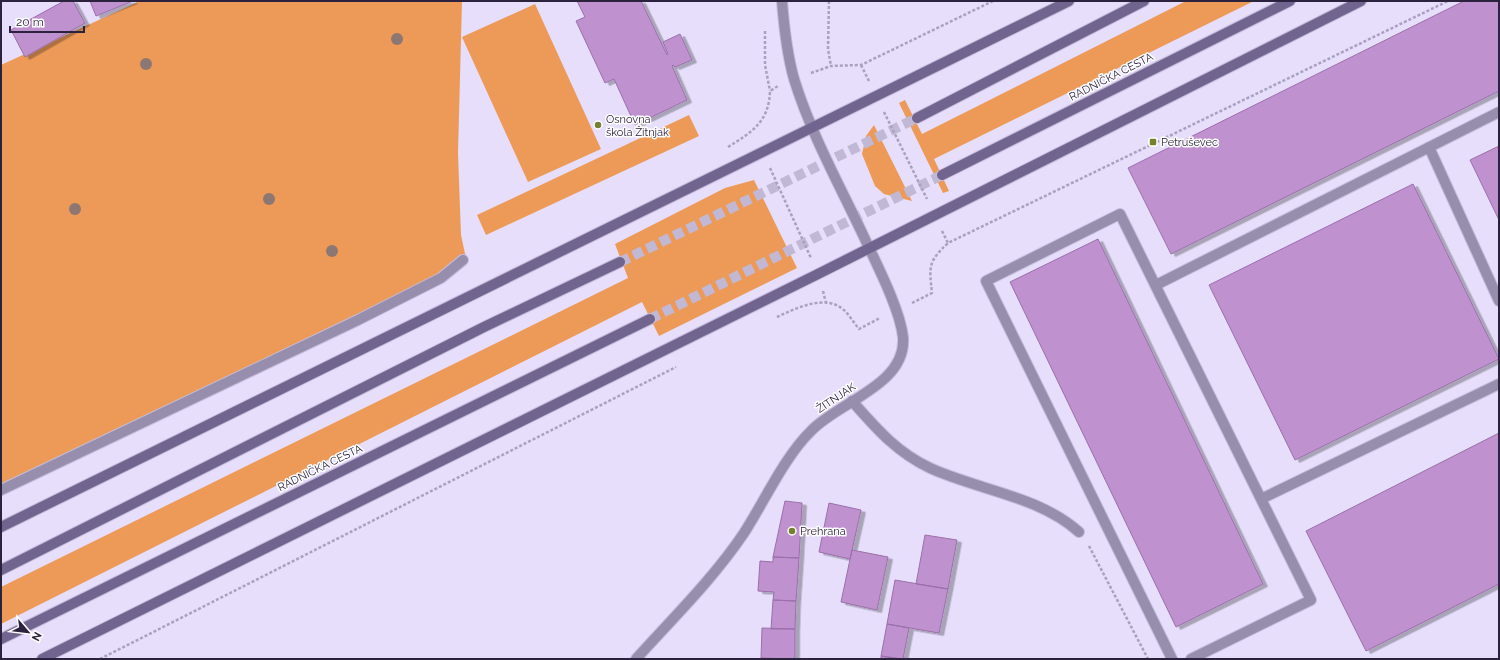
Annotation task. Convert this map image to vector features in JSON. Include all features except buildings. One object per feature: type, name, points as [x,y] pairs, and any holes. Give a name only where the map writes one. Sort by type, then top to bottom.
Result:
[{"type":"main road","points":[[1,527],[1069,1]]},
{"type":"main road","points":[[917,118],[1144,1]]},
{"type":"main road","name":"RADNIČKA CESTA","points":[[942,175],[1290,1]]},
{"type":"main road","points":[[42,659],[869,248],[1361,1]]},
{"type":"main road","points":[[1,570],[484,327],[620,262]]},
{"type":"main road","name":"RADNIČKA CESTA","points":[[1,639],[650,319]]},
{"type":"street","name":"ŽITNJAK","points":[[636,659],[726,557],[788,462],[811,431],[887,378],[901,352],[903,338],[896,310],[813,128],[794,79],[786,44],[782,1]]},
{"type":"street","points":[[1156,285],[1499,112]]},
{"type":"street","points":[[1429,147],[1499,301]]},
{"type":"street","points":[[1172,659],[986,281],[1120,214],[1311,600],[1191,659]]},
{"type":"street","points":[[1,490],[358,320],[441,278],[462,260]]},
{"type":"street","points":[[1261,499],[1499,384]]},
{"type":"street","points":[[852,401],[883,436],[902,452],[930,468],[1050,511],[1068,522],[1079,532]]},
{"type":"path","points":[[829,1],[829,66],[861,65],[993,1]]},
{"type":"path","points":[[926,296],[932,293],[929,273],[933,257],[948,243],[1448,1]]},
{"type":"path","points":[[753,131],[762,120],[769,106],[771,90],[765,65],[765,30]]},
{"type":"path","points":[[861,65],[865,73]]},
{"type":"path","points":[[885,113],[926,198]]},
{"type":"path","points":[[775,180],[812,261]]},
{"type":"path","points":[[943,233],[948,243]]},
{"type":"path","points":[[825,296],[826,303]]},
{"type":"path","points":[[774,318],[801,305],[826,303],[844,310],[859,329],[865,325]]},
{"type":"path","points":[[100,659],[683,363]]},
{"type":"path","points":[[1079,532],[1093,552],[1148,659]]},
{"type":"shaded area","points":[[140,1],[462,1],[458,153],[461,235],[467,263],[1,484],[1,65]]},
{"type":"shaded area","points":[[1186,1],[1254,1],[934,159],[949,191],[943,193],[899,103],[905,100],[922,134]]},
{"type":"shaded area","points":[[535,4],[601,149],[528,182],[462,37]]},
{"type":"shaded area","points":[[689,115],[699,136],[486,235],[477,215]]},
{"type":"shaded area","points":[[874,125],[912,201],[884,194],[875,186],[862,154],[866,136]]},
{"type":"shaded area","points":[[754,180],[797,268],[659,336],[642,302],[1,624],[1,587],[628,278],[615,244],[725,188]]},
{"type":"tunnel","points":[[620,262],[917,118]]},
{"type":"tunnel","points":[[650,319],[942,175]]},
{"type":"place","name":"Osnovna škola Žitnjak","points":[[598,125]]},
{"type":"place","name":"Petruševec","points":[[1153,142]]},
{"type":"place","name":"Prehrana","points":[[792,531]]}]
